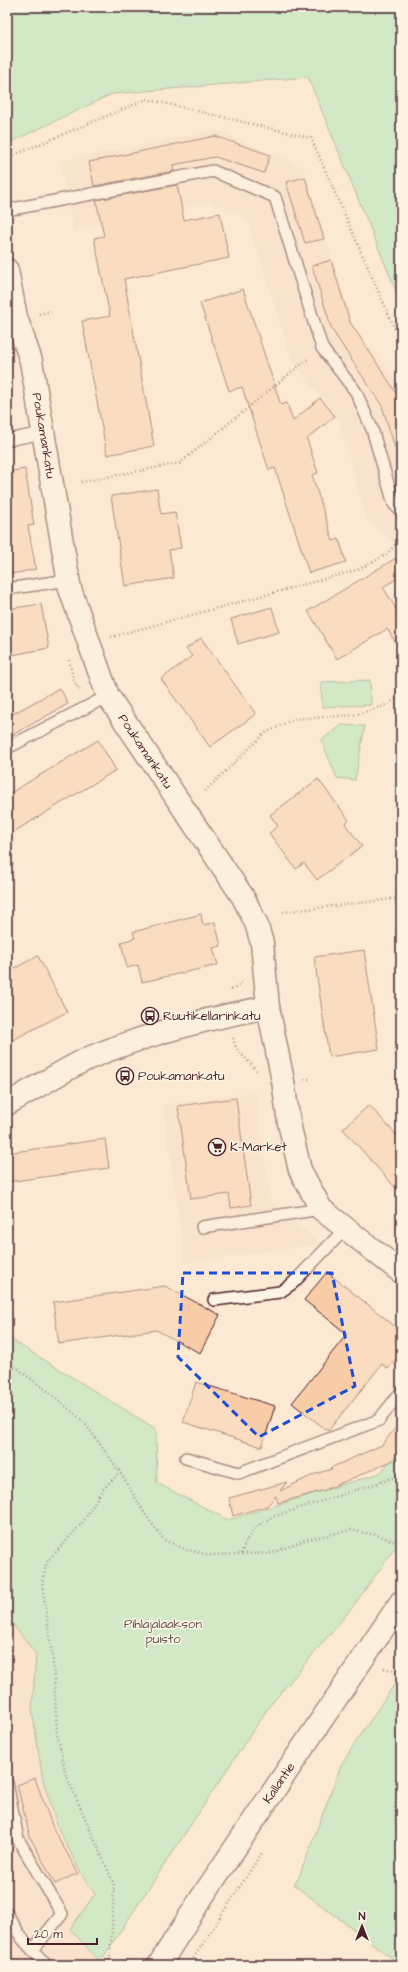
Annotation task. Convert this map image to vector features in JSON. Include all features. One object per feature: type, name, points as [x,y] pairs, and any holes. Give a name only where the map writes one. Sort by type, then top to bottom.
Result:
[{"type":"street","name":"Poukamankatu","points":[[7,270],[16,317],[31,361],[68,580],[100,701],[243,897],[256,923],[262,943],[268,1007],[283,1081],[289,1123],[300,1170],[321,1209],[401,1272]]},
{"type":"street","points":[[7,1104],[96,1056],[131,1043],[225,1015],[268,1007]]},
{"type":"street","name":"Kallantie","points":[[159,1965],[202,1897],[401,1602]]},
{"type":"lane","points":[[7,210],[213,171],[275,197],[322,348],[356,392],[372,429],[394,504],[401,510]]},
{"type":"lane","points":[[7,440],[43,433]]},
{"type":"lane","points":[[7,589],[68,580]]},
{"type":"lane","points":[[7,748],[100,701]]},
{"type":"lane","points":[[202,1227],[321,1209]]},
{"type":"lane","points":[[214,1300],[280,1292],[293,1282],[346,1228]]},
{"type":"lane","points":[[186,1458],[239,1473],[379,1420],[401,1392]]},
{"type":"lane","points":[[7,1783],[18,1838],[62,1914],[33,1950]]},
{"type":"lane","points":[[7,1914],[21,1937],[46,1965]]},
{"type":"path","points":[[81,482],[180,463],[322,348]]},
{"type":"path","points":[[109,638],[357,570],[386,556],[401,538]]},
{"type":"path","points":[[69,659],[74,682],[100,701]]},
{"type":"path","points":[[205,791],[265,733],[294,719],[354,715],[384,706],[401,696]]},
{"type":"path","points":[[283,912],[401,898]]},
{"type":"path","points":[[225,993],[239,986],[243,980]]},
{"type":"path","points":[[7,1364],[18,1369],[55,1397],[84,1422],[120,1472],[145,1514],[164,1540],[188,1550],[210,1555],[272,1553],[305,1540],[351,1530],[381,1536],[401,1545]]},
{"type":"path","points":[[109,1965],[114,1884],[66,1775],[58,1734],[53,1660],[42,1584],[47,1562],[83,1522],[102,1490],[120,1472]]},
{"type":"path","points":[[241,1554],[246,1541],[258,1524],[275,1516],[390,1479],[401,1472]]},
{"type":"path","points":[[381,1668],[401,1673]]},
{"type":"path","points":[[401,1784],[396,1794],[395,1823],[401,1845]]},
{"type":"highlighted area","points":[[183,1273],[332,1273],[355,1386],[259,1437],[178,1357]]},
{"type":"shaded area","points":[[218,130],[303,167],[354,328],[401,385],[401,550],[366,518],[339,420],[292,361],[247,218],[210,202],[73,230],[60,161]]},
{"type":"shaded area","points":[[255,1092],[271,1202],[322,1244],[185,1263],[163,1105]]},
{"type":"shaded area","points":[[7,1617],[36,1654],[32,1710],[43,1780],[59,1830],[82,1875],[95,1894],[70,1930],[100,1962],[98,1965],[7,1965]]},
{"type":"green space","points":[[7,7],[401,7],[401,303],[308,77],[112,94],[7,144]]},
{"type":"green space","points":[[370,680],[371,705],[322,707],[321,682]]},
{"type":"green space","points":[[342,725],[365,726],[355,780],[337,778],[321,740]]},
{"type":"green space","name":"Pihlajalaakson puisto","points":[[7,1337],[156,1429],[157,1483],[228,1520],[380,1473],[401,1448],[401,1540],[351,1609],[268,1708],[100,1962],[70,1929],[95,1894],[82,1875],[59,1830],[43,1780],[32,1710],[36,1654],[7,1617]]},
{"type":"green space","points":[[401,1674],[401,1965],[294,1885],[299,1877],[342,1763]]},
{"type":"building","points":[[215,136],[270,155],[264,173],[215,157],[173,165],[174,171],[94,186],[89,162]]},
{"type":"building","points":[[305,177],[324,239],[305,243],[286,182]]},
{"type":"building","points":[[177,185],[184,220],[220,213],[229,258],[124,279],[154,446],[107,455],[82,321],[110,316],[94,238],[104,236],[96,200]]},
{"type":"building","points":[[331,260],[350,322],[401,400],[401,453],[397,454],[382,406],[332,330],[312,266]]},
{"type":"building","points":[[243,289],[281,405],[287,403],[293,421],[320,398],[335,416],[307,439],[318,473],[312,475],[333,541],[339,539],[346,562],[309,573],[275,468],[269,470],[242,387],[229,391],[200,303]]},
{"type":"building","points":[[25,469],[34,525],[28,526],[36,569],[7,575],[7,472]]},
{"type":"building","points":[[157,489],[161,514],[175,512],[181,548],[169,550],[174,578],[125,586],[111,496]]},
{"type":"building","points":[[401,555],[401,576],[383,587],[401,617],[401,651],[387,629],[337,659],[308,611]]},
{"type":"building","points":[[41,604],[49,648],[7,656],[7,609]]},
{"type":"building","points":[[272,607],[279,632],[238,644],[231,619]]},
{"type":"building","points":[[201,638],[256,714],[210,747],[161,679],[192,656],[186,649]]},
{"type":"building","points":[[60,688],[68,704],[7,738],[7,717]]},
{"type":"building","points":[[98,740],[116,770],[7,836],[7,795]]},
{"type":"building","points":[[318,779],[349,820],[345,824],[362,846],[317,880],[304,863],[296,869],[269,833],[278,826],[270,815]]},
{"type":"building","points":[[201,914],[203,925],[215,922],[221,946],[213,948],[218,965],[142,982],[138,965],[127,968],[121,942],[135,938],[133,932]]},
{"type":"building","points":[[364,950],[379,1049],[329,1057],[314,957]]},
{"type":"building","points":[[38,956],[67,1012],[7,1043],[7,972]]},
{"type":"building","points":[[236,1098],[251,1205],[231,1208],[229,1194],[191,1199],[178,1106]]},
{"type":"building","points":[[369,1105],[401,1140],[401,1194],[343,1129]]},
{"type":"building","points":[[105,1139],[109,1168],[7,1182],[7,1153]]},
{"type":"building","points":[[327,1272],[401,1331],[401,1353],[388,1369],[382,1364],[328,1431],[292,1403],[347,1334],[304,1300]]},
{"type":"building","points":[[165,1286],[220,1315],[200,1353],[156,1330],[59,1344],[53,1302]]},
{"type":"building","points":[[196,1382],[275,1406],[262,1447],[183,1422]]},
{"type":"building","points":[[401,1421],[401,1450],[392,1461],[325,1490],[278,1503],[276,1496],[267,1506],[233,1516],[229,1498],[287,1482],[280,1491],[315,1474],[332,1469],[330,1468],[382,1445]]},
{"type":"building","points":[[35,1778],[53,1828],[78,1873],[55,1884],[30,1837],[17,1785]]},
{"type":"place","name":"Ruutikellarinkatu","points":[[150,1016]]},
{"type":"place","name":"Poukamankatu","points":[[125,1076]]},
{"type":"place","name":"K-Market","points":[[217,1147]]}]
